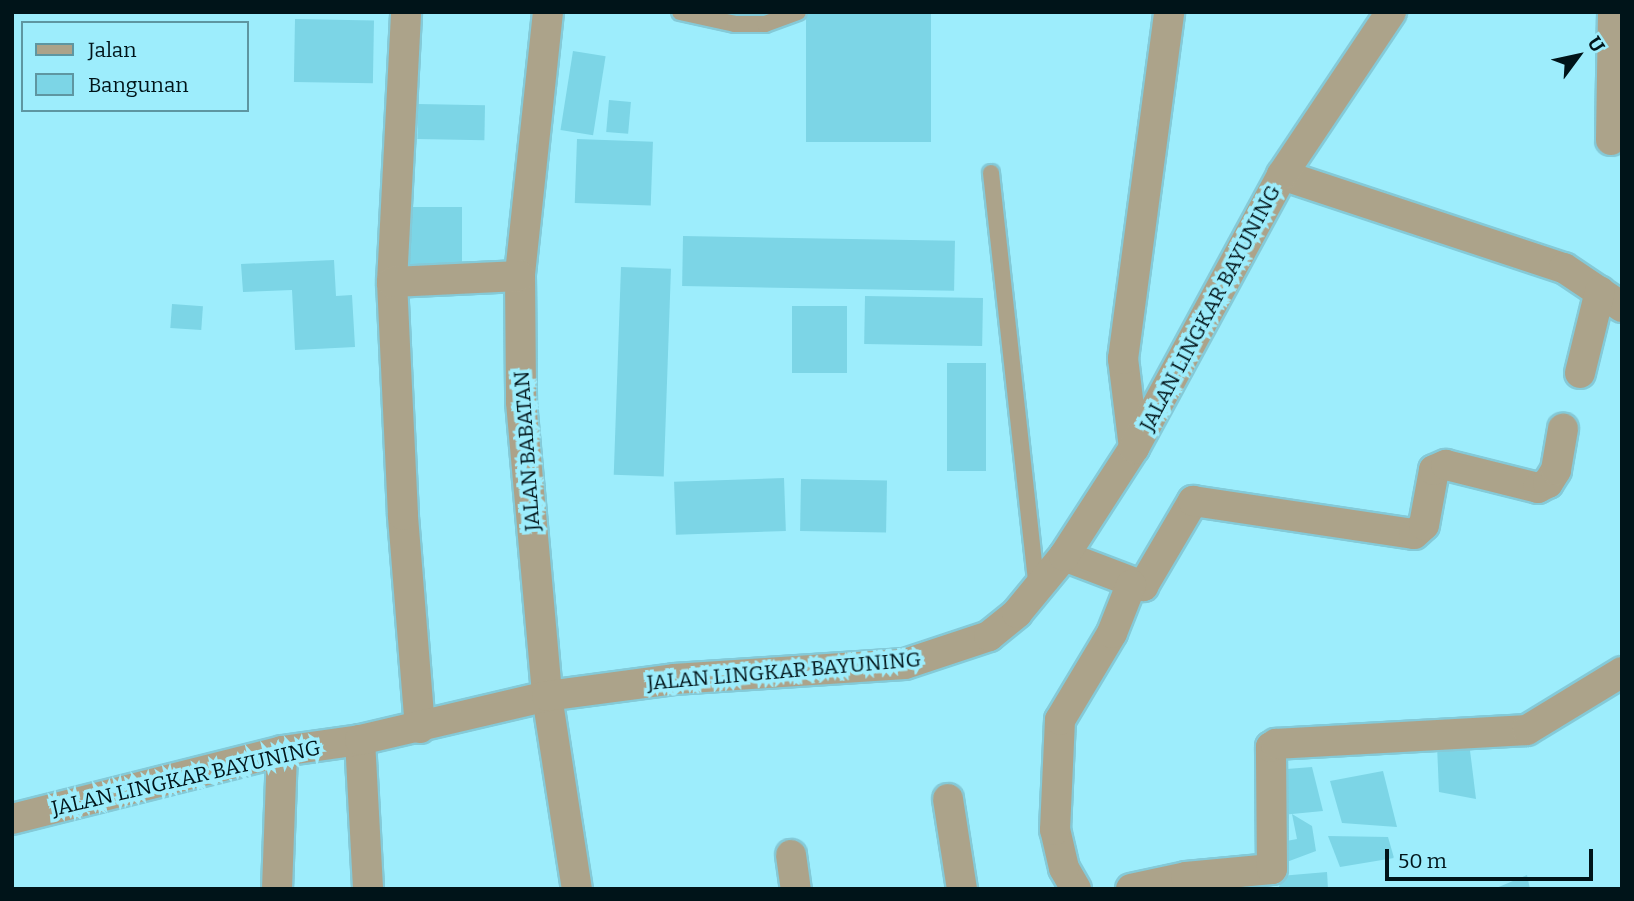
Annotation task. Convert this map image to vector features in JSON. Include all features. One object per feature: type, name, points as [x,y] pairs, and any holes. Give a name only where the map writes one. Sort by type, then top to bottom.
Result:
[{"type":"street","points":[[406,12],[392,282],[403,515],[420,728]]},
{"type":"street","name":"JALAN BABATAN","points":[[548,12],[520,275],[524,456],[547,696],[577,889]]},
{"type":"street","points":[[1134,448],[1124,359],[1169,12]]},
{"type":"street","name":"JALAN LINGKAR BAYUNING","points":[[12,820],[282,751],[420,728],[547,696],[674,679],[905,664],[989,636],[1037,590],[1064,556],[1134,448],[1282,175],[1391,12]]},
{"type":"street","points":[[1611,140],[1613,12]]},
{"type":"street","points":[[1282,175],[1564,268],[1611,299],[1580,373]]},
{"type":"street","points":[[392,282],[520,275]]},
{"type":"street","points":[[1064,556],[1131,585],[1147,583],[1194,501],[1414,534],[1424,524],[1434,470],[1446,465],[1538,488],[1548,483],[1556,470],[1563,429]]},
{"type":"street","points":[[1076,889],[1058,851],[1055,830],[1060,720],[1112,634],[1131,585]]},
{"type":"street","points":[[1131,889],[1186,877],[1272,869],[1271,747],[1276,744],[1527,730],[1622,672]]},
{"type":"street","points":[[360,740],[368,889]]},
{"type":"street","points":[[277,889],[282,751]]},
{"type":"street","points":[[948,799],[961,889]]},
{"type":"street","points":[[791,855],[796,889]]},
{"type":"lane","points":[[680,12],[735,24],[776,22],[798,12]]},
{"type":"lane","points":[[991,173],[1037,590]]},
{"type":"building","points":[[806,12],[931,12],[931,142],[806,142]]},
{"type":"building","points":[[295,19],[374,20],[373,83],[294,82]]},
{"type":"building","points":[[573,51],[606,56],[593,135],[560,130]]},
{"type":"building","points":[[609,100],[631,102],[628,134],[606,132]]},
{"type":"building","points":[[418,104],[485,105],[484,140],[417,139]]},
{"type":"building","points":[[577,139],[653,142],[651,206],[575,203]]},
{"type":"building","points":[[405,207],[462,207],[462,265],[405,265]]},
{"type":"building","points":[[683,236],[955,241],[954,291],[682,286]]},
{"type":"building","points":[[334,260],[336,296],[352,295],[355,347],[295,350],[292,290],[243,292],[241,264]]},
{"type":"building","points":[[621,267],[671,269],[664,477],[614,475]]},
{"type":"building","points":[[865,296],[983,298],[982,346],[864,344]]},
{"type":"building","points":[[172,304],[203,306],[201,330],[170,328]]},
{"type":"building","points":[[792,306],[847,306],[847,373],[792,373]]},
{"type":"building","points":[[947,363],[986,363],[986,471],[947,471]]},
{"type":"building","points":[[784,478],[786,531],[676,535],[674,482]]},
{"type":"building","points":[[801,479],[887,481],[886,532],[800,531]]},
{"type":"building","points":[[1468,734],[1476,799],[1439,792],[1437,745]]},
{"type":"building","points":[[1312,767],[1323,811],[1281,815],[1274,770]]},
{"type":"building","points":[[1383,771],[1397,827],[1342,823],[1330,781]]},
{"type":"building","points":[[1292,814],[1312,826],[1316,851],[1284,863],[1281,842],[1297,839]]},
{"type":"building","points":[[1328,836],[1388,837],[1394,858],[1340,867]]},
{"type":"building","points":[[1327,872],[1328,889],[1279,889],[1280,876]]},
{"type":"building","points":[[1527,875],[1530,889],[1494,889]]}]
